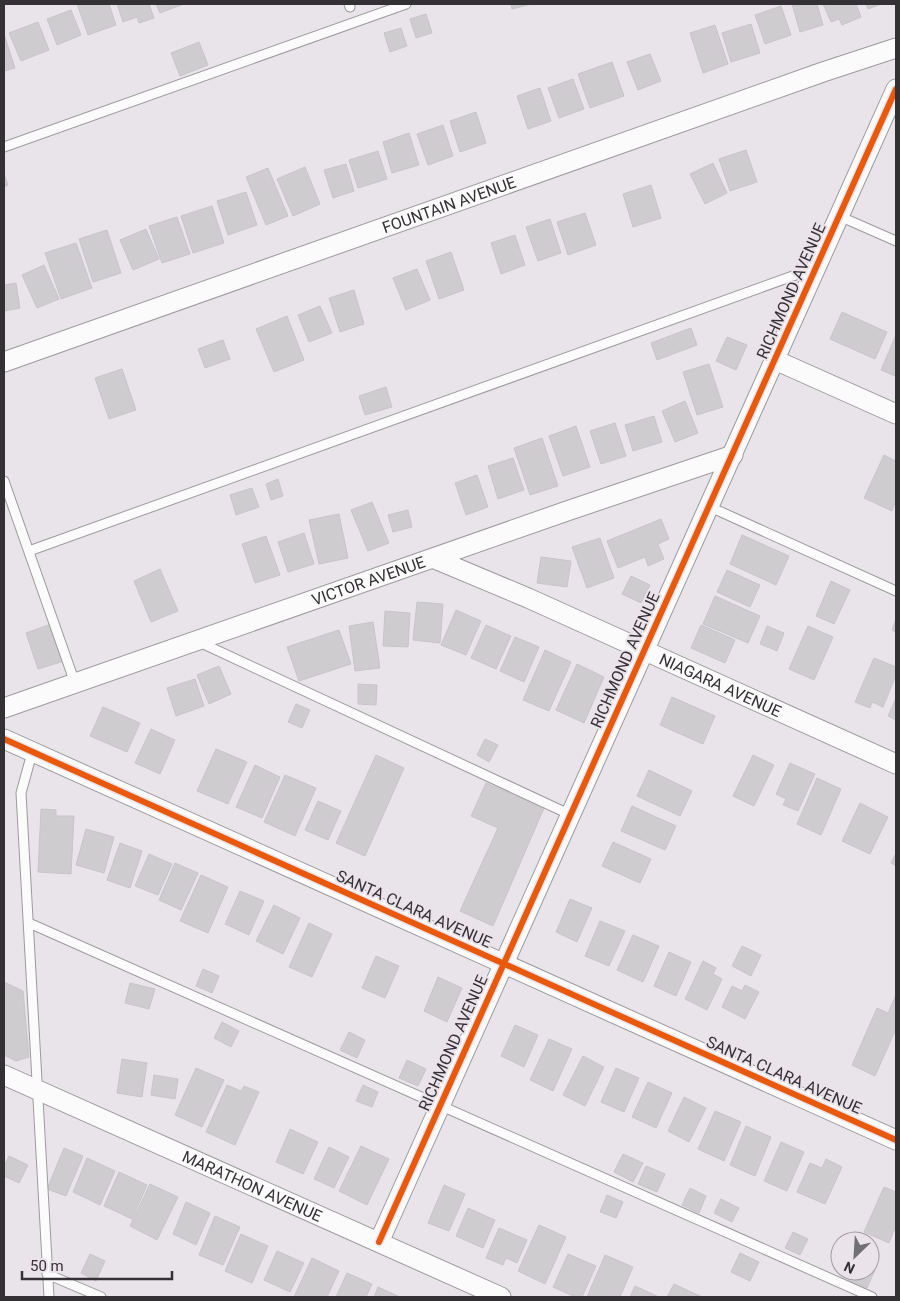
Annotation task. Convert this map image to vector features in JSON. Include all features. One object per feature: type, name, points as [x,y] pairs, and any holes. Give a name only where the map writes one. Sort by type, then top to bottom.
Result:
[{"type":"street","name":"FOUNTAIN AVENUE","points":[[4,362],[823,72],[896,48]]},
{"type":"street","name":"RICHMOND AVENUE","points":[[379,1242],[896,89]]},
{"type":"street","points":[[775,360],[896,414]]},
{"type":"street","name":"VICTOR AVENUE","points":[[4,708],[733,455]]},
{"type":"street","name":"NIAGARA AVENUE","points":[[435,558],[896,764]]},
{"type":"street","name":"SANTA CLARA AVENUE","points":[[4,739],[896,1140]]},
{"type":"street","name":"MARATHON AVENUE","points":[[4,1076],[501,1297]]},
{"type":"lane","points":[[4,147],[406,4]]},
{"type":"lane","points":[[839,216],[896,241]]},
{"type":"lane","points":[[29,551],[816,268]]},
{"type":"lane","points":[[4,481],[75,683]]},
{"type":"lane","points":[[710,507],[896,591]]},
{"type":"lane","points":[[197,641],[571,815]]},
{"type":"lane","points":[[32,753],[22,792],[49,1297]]},
{"type":"lane","points":[[29,923],[872,1297]]},
{"type":"lane","points":[[48,1274],[101,1297]]},
{"type":"building","points":[[77,4],[109,4],[116,25],[88,35]]},
{"type":"building","points":[[117,4],[149,4],[154,18],[139,23],[137,17],[123,22]]},
{"type":"building","points":[[156,4],[184,4],[160,13]]},
{"type":"building","points":[[511,4],[531,4],[512,9]]},
{"type":"building","points":[[792,4],[817,4],[823,25],[800,32]]},
{"type":"building","points":[[823,4],[856,4],[861,17],[842,25],[839,19],[831,22]]},
{"type":"building","points":[[866,4],[881,4],[868,9]]},
{"type":"building","points":[[781,6],[791,35],[765,44],[755,15]]},
{"type":"building","points":[[71,10],[81,35],[57,45],[47,19]]},
{"type":"building","points":[[426,14],[432,33],[416,38],[410,19]]},
{"type":"building","points":[[38,22],[49,50],[21,61],[9,33]]},
{"type":"building","points":[[751,24],[760,53],[731,62],[722,33]]},
{"type":"building","points":[[715,25],[728,64],[703,73],[690,33]]},
{"type":"building","points":[[401,28],[407,46],[390,52],[384,33]]},
{"type":"building","points":[[4,34],[15,68],[4,71]]},
{"type":"building","points":[[199,42],[208,65],[180,76],[171,53]]},
{"type":"building","points":[[650,54],[661,81],[638,90],[627,62]]},
{"type":"building","points":[[612,62],[624,96],[590,108],[578,74]]},
{"type":"building","points":[[573,79],[584,109],[559,118],[548,88]]},
{"type":"building","points":[[540,88],[551,121],[528,129],[517,96]]},
{"type":"building","points":[[476,112],[486,143],[460,152],[450,121]]},
{"type":"building","points":[[443,125],[453,156],[428,165],[417,134]]},
{"type":"building","points":[[409,133],[419,165],[392,173],[383,142]]},
{"type":"building","points":[[746,150],[757,182],[730,191],[719,159]]},
{"type":"building","points":[[378,151],[387,179],[358,188],[349,160]]},
{"type":"building","points":[[713,163],[727,193],[705,204],[690,174]]},
{"type":"building","points":[[346,164],[354,191],[333,198],[324,170]]},
{"type":"building","points":[[305,167],[320,204],[293,216],[277,179]]},
{"type":"building","points":[[268,168],[288,216],[266,225],[246,177]]},
{"type":"building","points":[[4,174],[8,185],[4,187]]},
{"type":"building","points":[[651,185],[661,218],[633,227],[623,194]]},
{"type":"building","points":[[246,192],[257,225],[228,235],[217,201]]},
{"type":"building","points":[[212,206],[224,243],[193,253],[181,216]]},
{"type":"building","points":[[585,213],[596,245],[568,255],[557,222]]},
{"type":"building","points":[[177,217],[190,254],[162,263],[149,226]]},
{"type":"building","points":[[550,219],[561,253],[538,261],[526,227]]},
{"type":"building","points":[[146,229],[159,259],[133,270],[120,240]]},
{"type":"building","points":[[107,230],[121,273],[93,282],[79,239]]},
{"type":"building","points":[[515,235],[525,265],[501,274],[491,243]]},
{"type":"building","points":[[76,243],[92,288],[61,299],[45,253]]},
{"type":"building","points":[[451,252],[464,290],[439,299],[426,261]]},
{"type":"building","points":[[44,265],[59,299],[37,308],[22,275]]},
{"type":"building","points":[[417,269],[430,300],[406,310],[393,278]]},
{"type":"building","points":[[16,283],[20,308],[4,311],[4,285]]},
{"type":"building","points":[[354,290],[364,324],[340,332],[329,298]]},
{"type":"building","points":[[320,306],[332,333],[309,342],[298,315]]},
{"type":"building","points":[[842,312],[887,332],[875,359],[830,339]]},
{"type":"building","points":[[287,316],[304,360],[274,372],[256,329]]},
{"type":"building","points":[[691,328],[697,345],[657,360],[651,343]]},
{"type":"building","points":[[896,335],[896,373],[895,376],[881,370]]},
{"type":"building","points":[[727,337],[747,345],[736,370],[716,361]]},
{"type":"building","points":[[223,340],[230,359],[205,368],[198,349]]},
{"type":"building","points":[[709,364],[723,407],[697,415],[683,372]]},
{"type":"building","points":[[122,369],[136,410],[109,419],[95,378]]},
{"type":"building","points":[[386,387],[392,407],[365,415],[359,396]]},
{"type":"building","points":[[685,401],[698,433],[675,442],[662,411]]},
{"type":"building","points":[[654,416],[662,442],[633,451],[625,425]]},
{"type":"building","points":[[615,423],[626,456],[601,464],[590,431]]},
{"type":"building","points":[[576,426],[590,467],[563,476],[549,436]]},
{"type":"building","points":[[542,438],[558,486],[530,495],[514,448]]},
{"type":"building","points":[[884,455],[896,461],[896,500],[892,511],[864,498]]},
{"type":"building","points":[[513,458],[524,490],[498,499],[488,466]]},
{"type":"building","points":[[477,475],[488,507],[466,515],[455,483]]},
{"type":"building","points":[[278,479],[283,496],[271,500],[266,484]]},
{"type":"building","points":[[252,488],[259,507],[236,515],[230,495]]},
{"type":"building","points":[[372,502],[389,543],[368,551],[351,510]]},
{"type":"building","points":[[408,510],[412,527],[393,532],[388,515]]},
{"type":"building","points":[[339,514],[348,558],[319,564],[309,520]]},
{"type":"building","points":[[661,519],[669,539],[658,544],[664,559],[648,566],[645,557],[618,568],[607,541]]},
{"type":"building","points":[[304,533],[314,564],[288,572],[278,542]]},
{"type":"building","points":[[742,535],[789,556],[776,585],[730,564]]},
{"type":"building","points":[[266,536],[280,575],[255,583],[242,544]]},
{"type":"building","points":[[600,538],[614,578],[587,588],[572,547]]},
{"type":"building","points":[[541,557],[571,561],[567,587],[537,583]]},
{"type":"building","points":[[160,569],[178,611],[151,622],[134,581]]},
{"type":"building","points":[[727,570],[760,585],[750,607],[717,592]]},
{"type":"building","points":[[631,576],[650,585],[641,603],[622,594]]},
{"type":"building","points":[[831,581],[850,590],[834,624],[816,616]]},
{"type":"building","points":[[715,596],[760,616],[748,643],[703,624]]},
{"type":"building","points":[[417,602],[443,604],[440,643],[413,640]]},
{"type":"building","points":[[456,610],[481,621],[466,655],[441,645]]},
{"type":"building","points":[[385,611],[410,613],[408,647],[383,646]]},
{"type":"building","points":[[896,619],[896,632],[892,630]]},
{"type":"building","points":[[373,622],[380,668],[355,671],[349,626]]},
{"type":"building","points":[[51,624],[64,661],[38,669],[26,633]]},
{"type":"building","points":[[486,625],[511,636],[496,669],[471,658]]},
{"type":"building","points":[[701,625],[735,640],[725,663],[691,648]]},
{"type":"building","points":[[767,626],[784,633],[777,651],[760,644]]},
{"type":"building","points":[[808,626],[833,637],[814,680],[789,669]]},
{"type":"building","points":[[339,630],[351,664],[299,681],[287,647]]},
{"type":"building","points":[[515,637],[539,647],[524,682],[500,671]]},
{"type":"building","points":[[545,650],[571,662],[549,711],[523,700]]},
{"type":"building","points":[[874,658],[896,667],[896,675],[883,707],[872,702],[870,708],[855,702]]},
{"type":"building","points":[[577,664],[604,677],[584,723],[556,710]]},
{"type":"building","points":[[219,666],[231,694],[209,704],[197,675]]},
{"type":"building","points":[[195,679],[204,706],[176,716],[167,688]]},
{"type":"building","points":[[358,684],[377,685],[376,705],[358,704]]},
{"type":"building","points":[[672,697],[715,716],[703,744],[660,725]]},
{"type":"building","points":[[896,698],[896,720],[888,716]]},
{"type":"building","points":[[296,704],[310,710],[302,728],[288,722]]},
{"type":"building","points":[[103,707],[140,723],[127,752],[90,736]]},
{"type":"building","points":[[151,729],[175,740],[160,774],[135,763]]},
{"type":"building","points":[[485,739],[498,745],[489,762],[477,755]]},
{"type":"building","points":[[216,749],[247,762],[228,804],[197,791]]},
{"type":"building","points":[[376,755],[404,768],[365,856],[336,843]]},
{"type":"building","points":[[753,755],[774,765],[754,806],[733,796]]},
{"type":"building","points":[[790,763],[815,774],[798,811],[783,805],[786,799],[776,794]]},
{"type":"building","points":[[255,765],[280,777],[262,818],[236,807]]},
{"type":"building","points":[[649,770],[692,791],[680,816],[637,796]]},
{"type":"building","points":[[285,775],[316,788],[295,836],[264,822]]},
{"type":"building","points":[[817,778],[841,789],[821,835],[797,824]]},
{"type":"building","points":[[486,783],[544,808],[493,926],[460,911],[498,828],[471,816]]},
{"type":"building","points":[[318,801],[341,811],[328,840],[305,830]]},
{"type":"building","points":[[860,803],[888,817],[870,854],[842,841]]},
{"type":"building","points":[[632,806],[676,826],[665,850],[621,831]]},
{"type":"building","points":[[41,809],[56,810],[56,816],[74,816],[71,874],[38,872]]},
{"type":"building","points":[[86,829],[114,837],[104,873],[76,865]]},
{"type":"building","points":[[613,842],[651,859],[640,883],[602,866]]},
{"type":"building","points":[[120,843],[142,851],[130,888],[107,880]]},
{"type":"building","points":[[896,853],[896,866],[891,863]]},
{"type":"building","points":[[149,854],[172,864],[158,895],[135,886]]},
{"type":"building","points":[[175,863],[198,873],[181,910],[159,900]]},
{"type":"building","points":[[201,875],[228,887],[208,933],[180,921]]},
{"type":"building","points":[[240,891],[264,901],[249,935],[225,924]]},
{"type":"building","points":[[570,899],[592,908],[577,942],[556,932]]},
{"type":"building","points":[[274,905],[300,918],[283,954],[256,941]]},
{"type":"building","points":[[600,921],[625,931],[609,966],[585,956]]},
{"type":"building","points":[[309,923],[332,934],[312,977],[289,967]]},
{"type":"building","points":[[633,935],[659,946],[643,982],[617,970]]},
{"type":"building","points":[[742,946],[761,955],[751,976],[732,966]]},
{"type":"building","points":[[669,952],[691,962],[676,996],[654,986]]},
{"type":"building","points":[[376,956],[399,966],[385,998],[362,988]]},
{"type":"building","points":[[703,961],[716,968],[713,974],[722,979],[707,1010],[685,999]]},
{"type":"building","points":[[203,969],[219,976],[212,993],[196,986]]},
{"type":"building","points":[[438,977],[462,988],[447,1022],[424,1011]]},
{"type":"building","points":[[4,982],[23,991],[29,1057],[16,1061],[4,1055]]},
{"type":"building","points":[[130,983],[155,989],[149,1009],[125,1003]]},
{"type":"building","points":[[745,985],[759,992],[745,1019],[722,1007],[732,986],[742,991]]},
{"type":"building","points":[[896,995],[896,1029],[875,1076],[852,1065],[877,1008],[888,1013]]},
{"type":"building","points":[[222,1022],[239,1031],[231,1047],[214,1038]]},
{"type":"building","points":[[515,1025],[538,1035],[524,1067],[501,1056]]},
{"type":"building","points":[[349,1032],[365,1040],[357,1058],[340,1050]]},
{"type":"building","points":[[549,1039],[572,1049],[553,1091],[530,1080]]},
{"type":"building","points":[[583,1056],[604,1067],[585,1106],[563,1095]]},
{"type":"building","points":[[122,1059],[147,1063],[142,1097],[117,1093]]},
{"type":"building","points":[[407,1060],[426,1069],[418,1086],[399,1078]]},
{"type":"building","points":[[196,1068],[224,1080],[202,1127],[175,1115]]},
{"type":"building","points":[[616,1068],[639,1078],[624,1112],[601,1102]]},
{"type":"building","points":[[154,1075],[178,1079],[175,1099],[151,1095]]},
{"type":"building","points":[[648,1082],[672,1093],[656,1128],[632,1117]]},
{"type":"building","points":[[227,1085],[241,1091],[244,1086],[259,1092],[235,1145],[206,1132]]},
{"type":"building","points":[[363,1085],[378,1092],[372,1107],[356,1101]]},
{"type":"building","points":[[684,1097],[706,1108],[689,1142],[668,1131]]},
{"type":"building","points":[[715,1111],[741,1122],[724,1161],[698,1149]]},
{"type":"building","points":[[746,1126],[771,1137],[755,1176],[730,1165]]},
{"type":"building","points":[[290,1129],[318,1142],[303,1174],[276,1162]]},
{"type":"building","points":[[781,1142],[804,1152],[787,1191],[764,1181]]},
{"type":"building","points":[[361,1146],[389,1159],[367,1205],[339,1191]]},
{"type":"building","points":[[329,1147],[349,1157],[334,1188],[314,1179]]},
{"type":"building","points":[[64,1148],[83,1156],[66,1196],[47,1189]]},
{"type":"building","points":[[623,1154],[643,1163],[633,1182],[614,1172]]},
{"type":"building","points":[[9,1156],[28,1165],[19,1183],[4,1176],[4,1166]]},
{"type":"building","points":[[87,1158],[115,1171],[100,1205],[73,1192]]},
{"type":"building","points":[[826,1159],[842,1167],[825,1204],[797,1192],[810,1163],[822,1168]]},
{"type":"building","points":[[646,1166],[665,1174],[657,1192],[638,1184]]},
{"type":"building","points":[[119,1172],[147,1185],[132,1219],[104,1206]]},
{"type":"building","points":[[150,1184],[178,1197],[157,1240],[130,1226]]},
{"type":"building","points":[[444,1185],[465,1194],[449,1231],[428,1223]]},
{"type":"building","points":[[884,1187],[896,1192],[896,1225],[889,1243],[880,1239],[880,1231],[864,1231]]},
{"type":"building","points":[[690,1188],[706,1196],[699,1213],[682,1205]]},
{"type":"building","points":[[607,1195],[623,1202],[616,1218],[600,1212]]},
{"type":"building","points":[[721,1199],[739,1208],[732,1222],[714,1213]]},
{"type":"building","points":[[186,1202],[210,1213],[196,1245],[173,1234]]},
{"type":"building","points":[[468,1208],[495,1220],[483,1248],[456,1236]]},
{"type":"building","points":[[215,1216],[240,1227],[223,1265],[199,1255]]},
{"type":"building","points":[[539,1225],[566,1237],[545,1284],[518,1271]]},
{"type":"building","points":[[499,1228],[527,1240],[517,1263],[506,1258],[503,1265],[486,1258]]},
{"type":"building","points":[[793,1232],[808,1239],[800,1255],[785,1248]]},
{"type":"building","points":[[241,1234],[268,1246],[252,1283],[225,1271]]},
{"type":"building","points":[[277,1251],[304,1263],[290,1292],[264,1280]]},
{"type":"building","points":[[740,1253],[759,1262],[750,1281],[731,1272]]},
{"type":"building","points":[[90,1254],[105,1261],[96,1281],[81,1273]]},
{"type":"building","points":[[568,1254],[596,1266],[582,1297],[575,1297],[553,1287]]},
{"type":"building","points":[[605,1255],[633,1267],[620,1297],[587,1297]]},
{"type":"building","points":[[312,1258],[339,1271],[327,1297],[294,1297]]},
{"type":"building","points":[[347,1273],[372,1284],[366,1297],[336,1297]]},
{"type":"building","points":[[850,1281],[870,1281],[867,1288]]},
{"type":"building","points":[[674,1284],[702,1297],[667,1297]]},
{"type":"building","points":[[635,1286],[659,1297],[630,1297]]},
{"type":"building","points":[[378,1287],[400,1297],[374,1297]]},
{"type":"cycle path","points":[[379,1242],[896,89]]},
{"type":"cycle path","points":[[4,739],[896,1140]]}]
